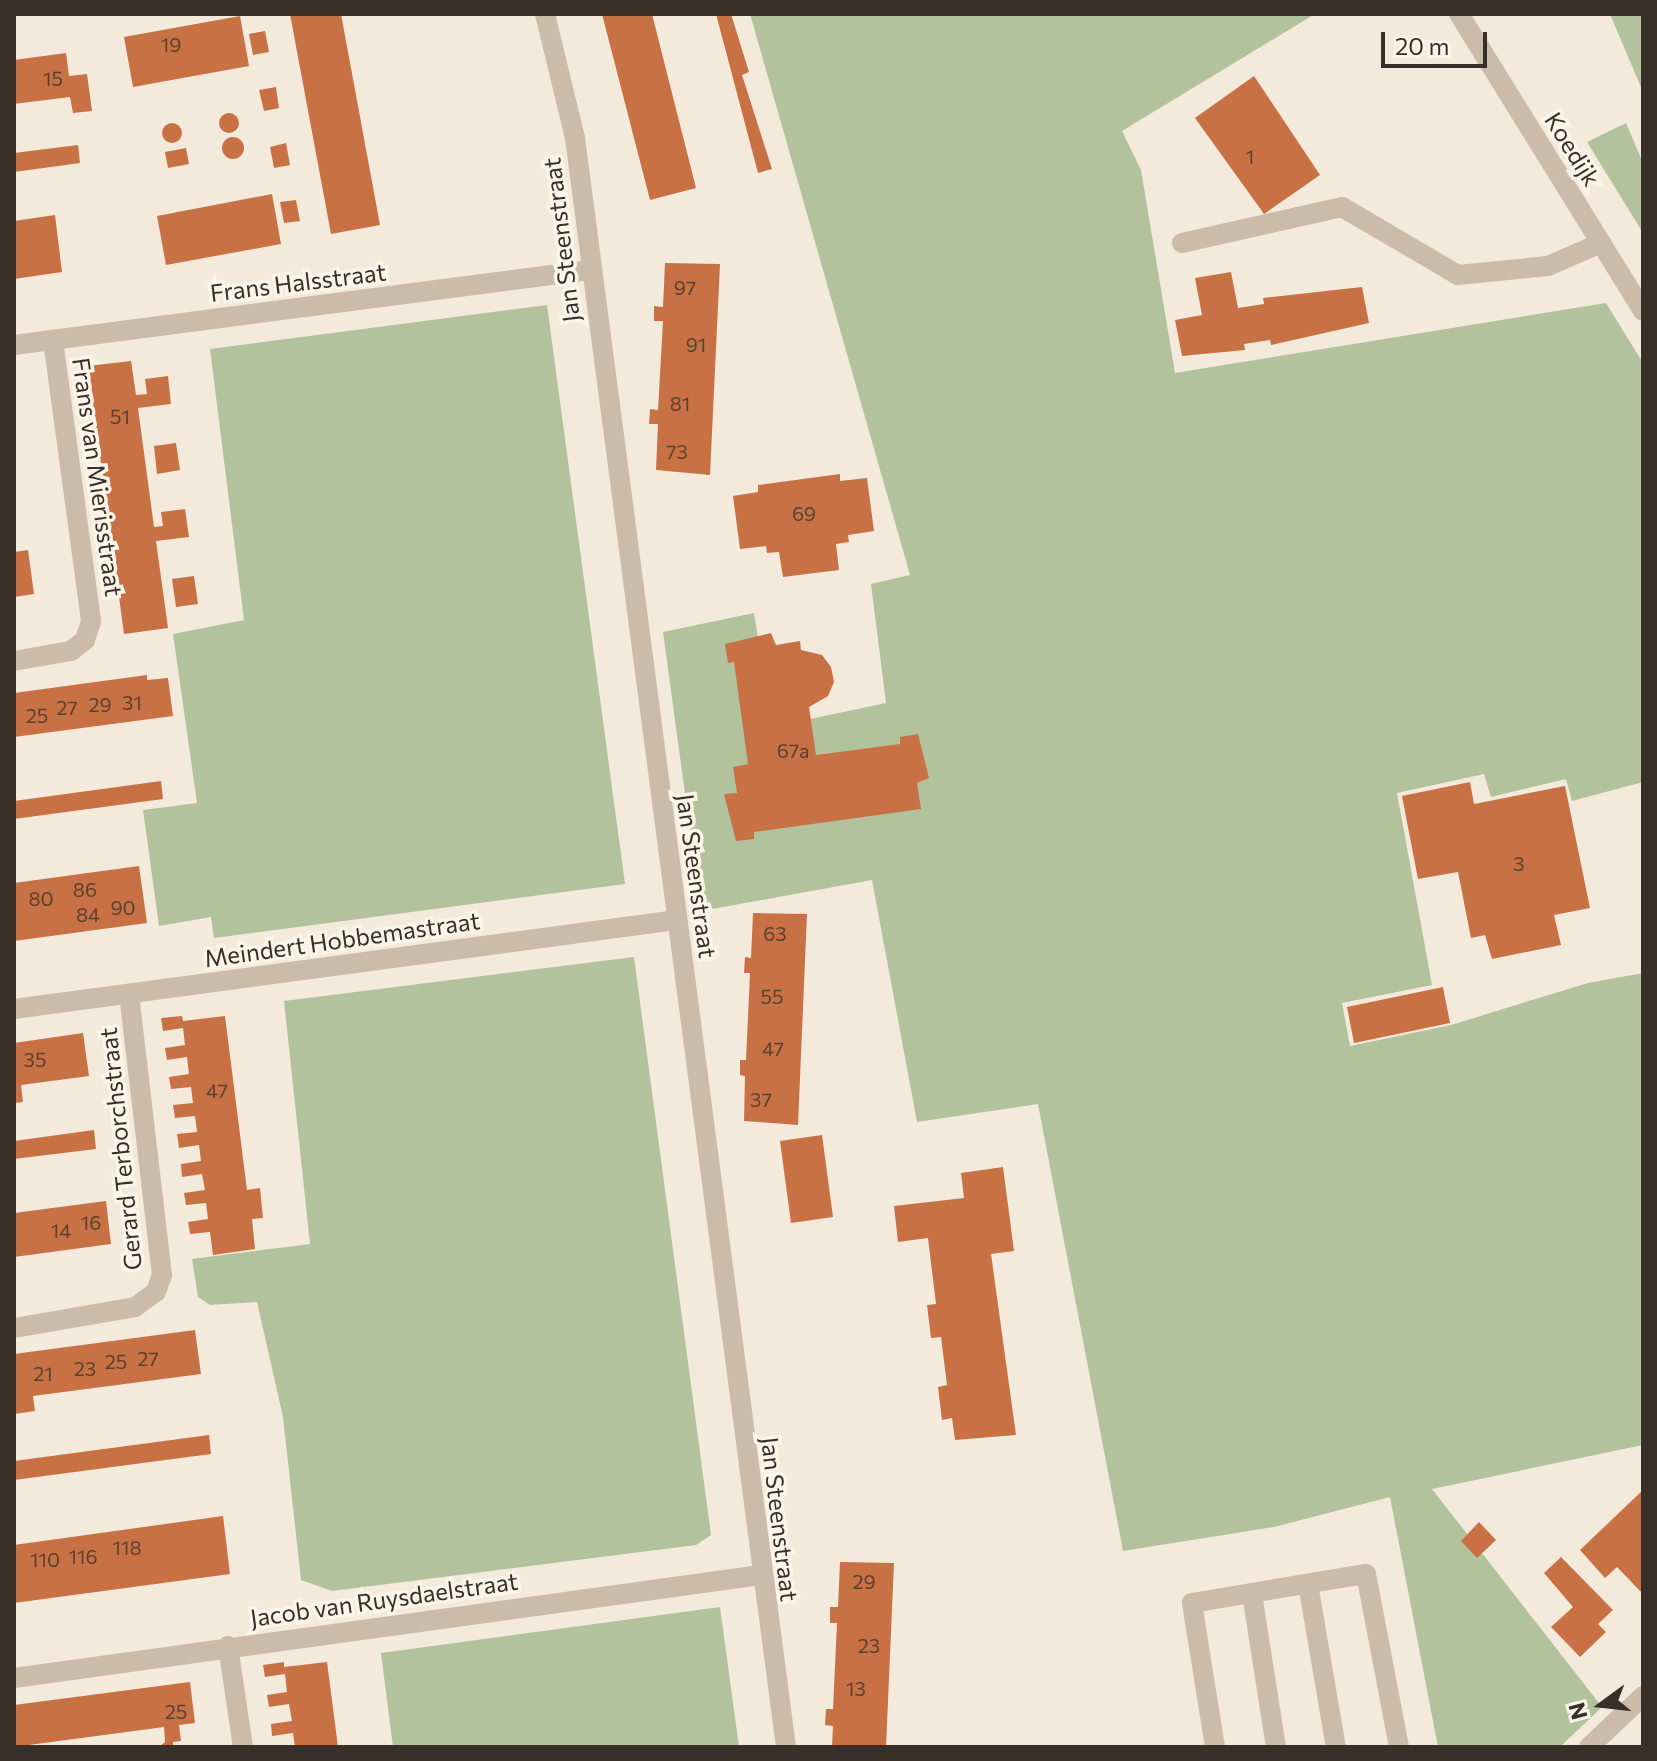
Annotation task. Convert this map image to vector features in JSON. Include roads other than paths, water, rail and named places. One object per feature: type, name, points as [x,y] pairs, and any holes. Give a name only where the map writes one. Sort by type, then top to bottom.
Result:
[{"type":"street","name":"Jan Steenstraat","points":[[545,14],[575,138],[589,270],[786,1747]]},
{"type":"street","name":"Koedijk","points":[[1459,14],[1643,311]]},
{"type":"street","points":[[1182,243],[1342,207],[1458,275],[1548,266],[1601,243]]},
{"type":"street","name":"Frans Halsstraat","points":[[14,345],[589,270]]},
{"type":"street","name":"Frans van Mierisstraat","points":[[14,661],[71,651],[85,640],[91,621],[53,340]]},
{"type":"street","name":"Meindert Hobbemastraat","points":[[14,1009],[677,920]]},
{"type":"street","name":"Gerard Terborchstraat","points":[[14,1328],[135,1307],[156,1292],[162,1275],[129,994]]},
{"type":"street","points":[[1215,1747],[1192,1603],[1366,1574],[1399,1747]]},
{"type":"street","name":"Jacob van Ruysdaelstraat","points":[[14,1678],[228,1646],[761,1575]]},
{"type":"street","points":[[1308,1584],[1336,1747]]},
{"type":"street","points":[[1252,1594],[1276,1747]]},
{"type":"street","points":[[228,1646],[243,1747]]},
{"type":"street","points":[[1589,1747],[1643,1696]]}]
